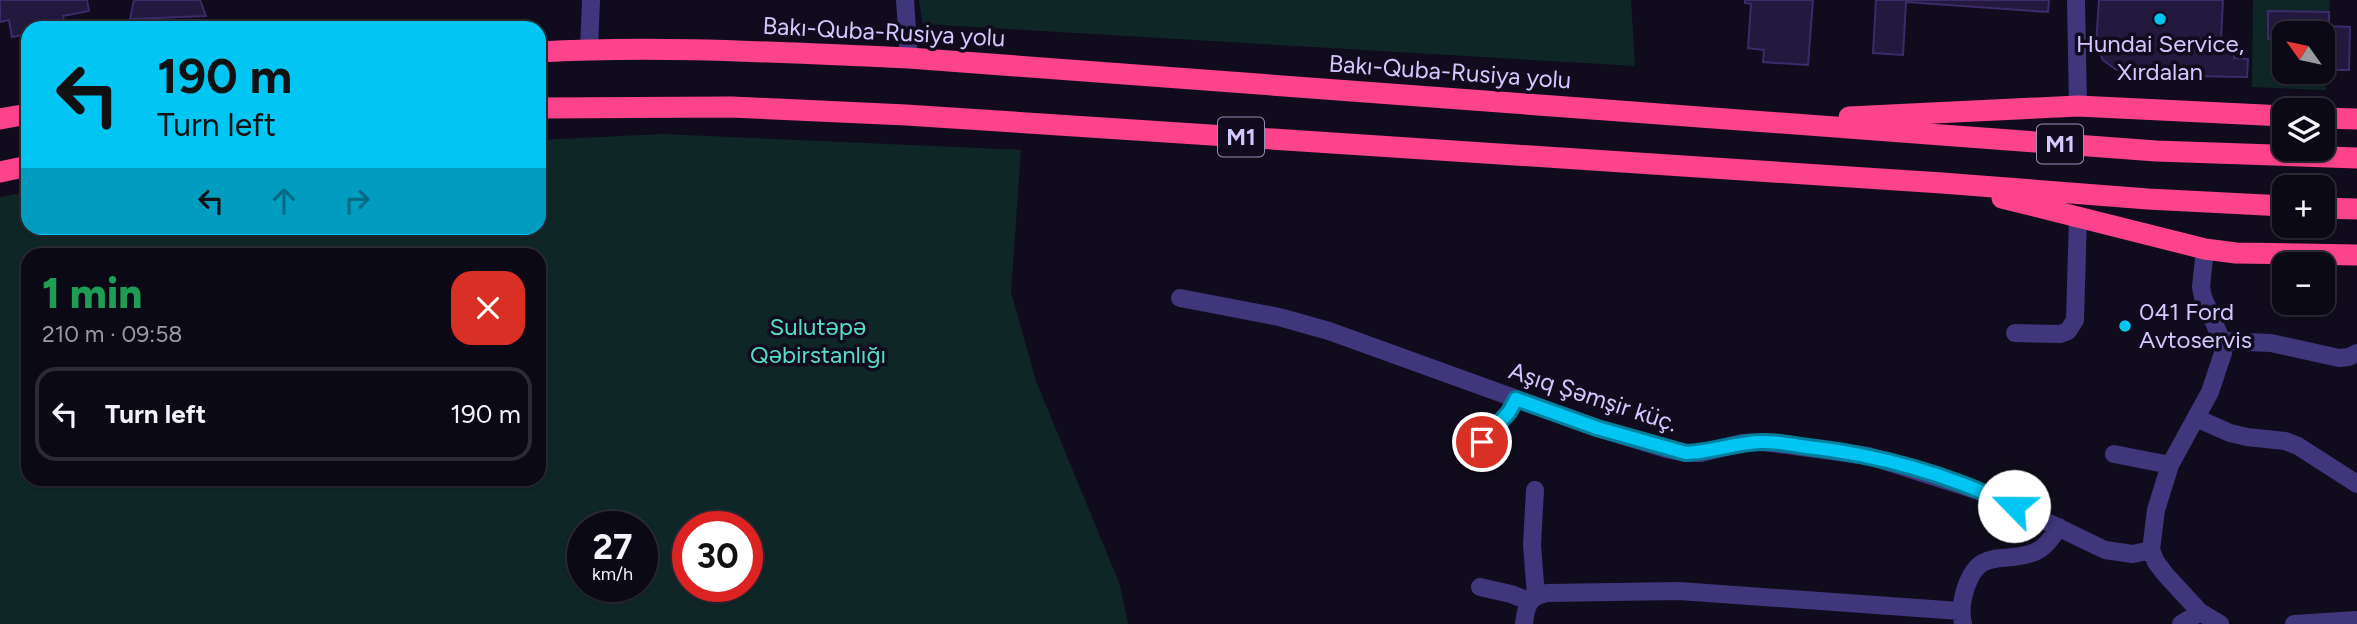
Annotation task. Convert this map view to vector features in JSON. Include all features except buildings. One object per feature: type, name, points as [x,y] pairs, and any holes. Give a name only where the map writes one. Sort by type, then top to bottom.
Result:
[{"type":"highway","name":"Bakı-Quba-Rusiya yolu","points":[[546,52],[734,51],[909,58],[2156,151],[2357,158]]},
{"type":"highway","points":[[1763,122],[2078,106],[2272,115]]},
{"type":"highway","name":"M1","points":[[546,108],[733,107],[906,115],[1942,183],[2148,200],[2272,205]]},
{"type":"highway","points":[[0,119],[21,115]]},
{"type":"highway","points":[[2335,118],[2357,119]]},
{"type":"highway","points":[[0,172],[21,168]]},
{"type":"highway","points":[[1942,183],[2205,248],[2236,253],[2357,255]]},
{"type":"highway","points":[[2335,208],[2357,209]]},
{"type":"street","points":[[589,50],[591,0]]},
{"type":"street","points":[[905,0],[909,58]]},
{"type":"street","points":[[2076,0],[2078,106]]},
{"type":"street","points":[[2015,332],[2060,334],[2068,331],[2075,320],[2078,217]]},
{"type":"street","points":[[2205,248],[2201,287],[2222,341],[2223,353],[2220,368],[2170,465],[2155,510],[2151,550],[2165,574],[2200,612],[2220,624]]},
{"type":"street","name":"Aşıq Şəmşir küç.","points":[[1180,298],[1279,317],[1329,331],[1597,428],[1686,453],[1701,453],[1742,443],[1763,442],[1868,456],[1991,495],[2085,542],[2112,552],[2133,554],[2151,550]]},
{"type":"street","points":[[2222,341],[2271,343],[2339,358],[2349,358],[2357,353]]},
{"type":"street","points":[[1482,442],[1509,412],[1516,399]]},
{"type":"street","points":[[2196,418],[2247,438],[2285,441],[2298,446],[2357,484]]},
{"type":"street","points":[[2114,454],[2170,465]]},
{"type":"street","points":[[1524,624],[1533,598],[1535,490]]},
{"type":"street","points":[[1480,587],[1533,598],[1547,593],[1679,592],[1961,617],[1971,573],[1977,565],[1988,559],[2033,553],[2046,545],[2059,527]]},
{"type":"street","points":[[2181,624],[2200,612]]},
{"type":"street","points":[[2294,624],[2357,620]]},
{"type":"green space","points":[[919,0],[1631,0],[1635,66],[923,24]]},
{"type":"green space","points":[[2253,0],[2330,0],[2329,12],[2309,21],[2272,21],[2272,37],[2268,39],[2272,39],[2272,84],[2326,84],[2326,90],[2252,87]]},
{"type":"green space","name":"Sulutəpə Qəbirstanlığı","points":[[662,134],[1021,150],[1011,292],[1036,381],[1120,585],[1128,624],[0,624],[0,197],[21,193],[21,235],[546,235],[546,140]]},
{"type":"place","name":"Hundai Service, Xırdalan","points":[[2160,19]]},
{"type":"place","name":"041 Ford Avtoservis","points":[[2125,326]]},
{"type":"route","points":[[1482,442],[1509,412],[1516,399],[1597,428],[1686,453],[1701,453],[1742,443],[1763,442],[1868,456],[1991,495],[2014,506]]}]
